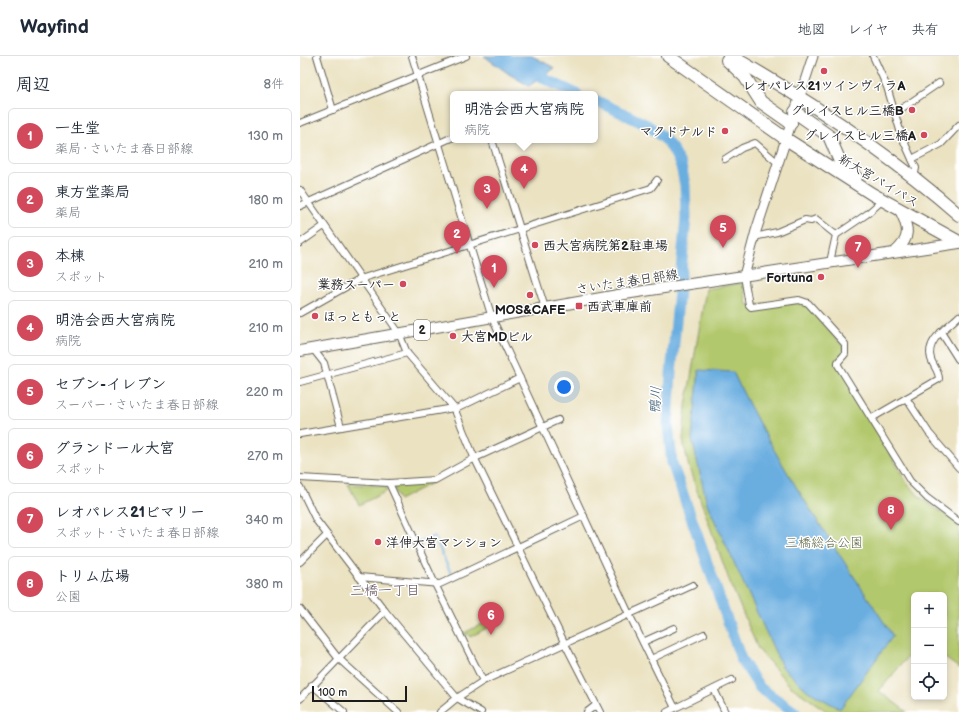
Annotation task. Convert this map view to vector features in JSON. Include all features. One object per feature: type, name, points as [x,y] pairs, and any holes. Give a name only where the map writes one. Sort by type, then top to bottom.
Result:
[{"type":"highway","name":"新大宮バイパス","points":[[668,56],[786,139],[883,200],[959,242]]},
{"type":"highway","points":[[724,56],[745,77],[761,102],[829,136],[841,164],[883,200]]},
{"type":"highway","name":"新大宮バイパス","points":[[732,56],[800,98],[914,178],[959,215]]},
{"type":"main road","points":[[895,252],[903,246],[907,234],[906,221],[900,210]]},
{"type":"main road","name":"さいたま春日部線","points":[[300,351],[659,288],[959,242]]},
{"type":"street","points":[[317,56],[333,110]]},
{"type":"street","points":[[412,56],[492,318],[629,614],[675,708]]},
{"type":"street","points":[[300,123],[466,56]]},
{"type":"street","points":[[813,56],[754,237],[744,276],[749,305],[799,300],[808,303],[846,344],[845,354],[838,362],[838,365],[910,481],[927,498],[958,519]]},
{"type":"street","points":[[873,56],[887,87],[902,136],[916,168],[914,178]]},
{"type":"street","points":[[895,113],[940,83]]},
{"type":"street","points":[[912,159],[941,144],[959,125]]},
{"type":"street","points":[[300,206],[450,138]]},
{"type":"street","points":[[493,143],[544,308]]},
{"type":"street","points":[[725,159],[742,148],[755,143],[778,163]]},
{"type":"street","points":[[300,313],[360,279],[651,188],[657,180]]},
{"type":"street","points":[[300,190],[360,279],[399,333],[407,353],[454,409],[475,458],[565,644],[600,712]]},
{"type":"street","points":[[830,262],[836,235],[867,214],[883,200]]},
{"type":"street","points":[[754,237],[777,232],[805,220],[811,221],[816,219],[836,235]]},
{"type":"street","points":[[300,243],[324,226]]},
{"type":"street","points":[[872,418],[935,383],[939,379],[939,374],[931,359],[930,351],[933,340],[959,316]]},
{"type":"street","points":[[942,332],[958,359]]},
{"type":"street","points":[[313,349],[324,363],[341,427]]},
{"type":"street","points":[[300,382],[407,353]]},
{"type":"street","points":[[300,434],[454,409],[520,378]]},
{"type":"street","points":[[906,398],[929,433],[959,468]]},
{"type":"street","points":[[300,478],[389,483],[435,480],[475,458],[558,420]]},
{"type":"street","points":[[389,483],[435,584],[483,681]]},
{"type":"street","points":[[300,487],[316,520],[385,611],[457,698],[481,712]]},
{"type":"street","points":[[360,578],[440,584],[584,516]]},
{"type":"street","points":[[300,562],[327,534]]},
{"type":"street","points":[[440,712],[457,698],[483,681],[693,585]]},
{"type":"street","points":[[300,609],[338,658],[398,712]]},
{"type":"street","points":[[300,699],[385,611]]},
{"type":"street","points":[[643,642],[674,628]]},
{"type":"street","points":[[651,659],[704,634]]},
{"type":"street","points":[[667,712],[732,680]]},
{"type":"street","points":[[312,685],[344,712]]},
{"type":"street","points":[[714,689],[725,712]]},
{"type":"street","points":[[586,712],[596,705]]},
{"type":"green space","name":"三橋総合公園","points":[[743,283],[747,305],[798,303],[808,307],[843,346],[843,353],[837,359],[907,483],[920,497],[959,525],[959,668],[947,659],[947,592],[911,592],[911,654],[879,691],[907,712],[828,712],[790,686],[758,649],[729,580],[689,468],[683,440],[686,406],[706,289]]},
{"type":"green space","points":[[435,481],[399,500],[392,485]]},
{"type":"green space","points":[[348,484],[385,486],[387,491],[359,505]]},
{"type":"green space","points":[[498,616],[500,621],[470,637],[468,634],[463,636],[462,634]]},
{"type":"water","points":[[484,56],[532,56],[555,68],[529,86]]},
{"type":"water","points":[[699,370],[733,372],[750,407],[808,507],[893,636],[840,709],[808,691],[782,667],[707,504],[692,439]]},
{"type":"waterway","name":"鴨川","points":[[502,56],[525,70],[570,91]]},
{"type":"waterway","name":"鴨川","points":[[598,101],[647,125],[663,137],[673,150],[681,166],[685,185],[686,218],[671,374],[668,424],[672,463],[741,659],[760,688],[795,712]]},
{"type":"waterway","points":[[420,543],[434,536],[452,576]]},
{"type":"place","name":"レオパレス21ツインヴィラA","points":[[824,71]]},
{"type":"place","name":"グレイスヒル三橋B","points":[[912,110]]},
{"type":"place","name":"マクドナルド","points":[[725,131]]},
{"type":"place","name":"グレイスヒル三橋A","points":[[924,135]]},
{"type":"place","name":"明浩会西大宮病院","points":[[524,189]]},
{"type":"place","name":"本棟","points":[[487,209]]},
{"type":"place","name":"西大宮病院第2駐車場","points":[[535,245]]},
{"type":"place","name":"セブン-イレブン","points":[[723,248]]},
{"type":"place","name":"東方堂薬局","points":[[457,254]]},
{"type":"place","name":"レオパレス21ビマリー","points":[[858,268]]},
{"type":"place","name":"Fortuna","points":[[821,277]]},
{"type":"place","name":"業務スーパー","points":[[403,284]]},
{"type":"place","name":"一生堂","points":[[494,288]]},
{"type":"place","name":"MOS&CAFE","points":[[530,295]]},
{"type":"place","name":"西武車庫前","points":[[579,306]]},
{"type":"place","name":"ほっともっと","points":[[315,316]]},
{"type":"place","name":"大宮MDビル","points":[[453,336]]},
{"type":"place","name":"トリム広場","points":[[891,530]]},
{"type":"place","name":"洋伸大宮マンション","points":[[378,542]]},
{"type":"place","name":"グランドール大宮","points":[[491,635]]},
{"type":"district","name":"三橋一丁目","points":[[385,590]]}]
